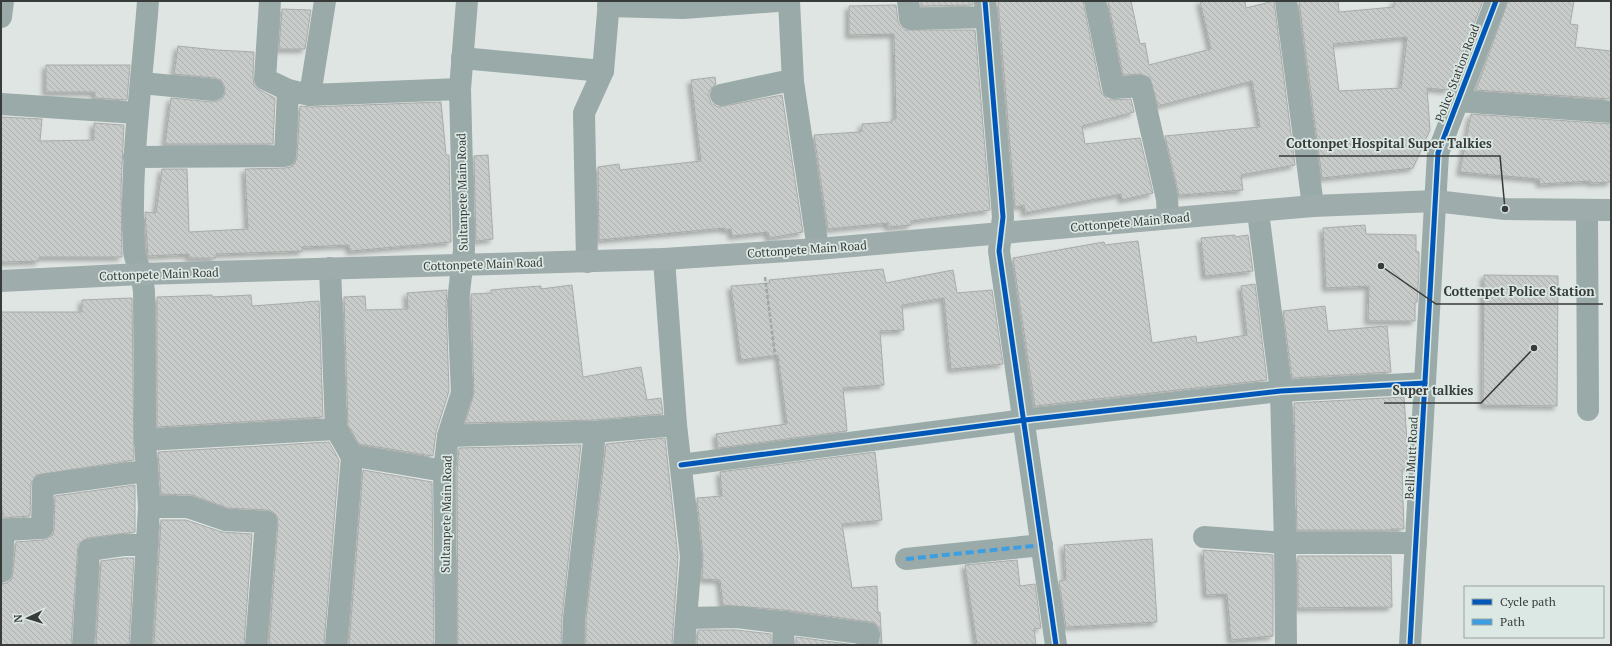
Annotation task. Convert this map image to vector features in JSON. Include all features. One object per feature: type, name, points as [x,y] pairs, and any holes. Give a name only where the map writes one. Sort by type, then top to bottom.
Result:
[{"type":"main road","name":"Cottonpete Main Road","points":[[1,281],[141,274],[664,259],[818,249],[1168,218],[1258,212],[1313,206],[1435,201],[1504,209],[1611,210]]},
{"type":"street","points":[[1,17],[3,1]]},
{"type":"street","points":[[141,645],[149,507],[145,440],[144,291],[141,274],[134,252],[134,157],[137,113],[142,83],[148,1]]},
{"type":"street","points":[[270,1],[265,79],[288,90],[310,95],[460,90]]},
{"type":"street","points":[[310,95],[325,1]]},
{"type":"street","name":"Sultanpete Main Road","points":[[446,645],[444,471],[448,436],[462,393],[458,301],[464,250],[460,90],[467,1]]},
{"type":"street","points":[[587,262],[584,113],[603,70],[608,4],[683,8],[764,1]]},
{"type":"street","points":[[789,1],[793,82],[818,249]]},
{"type":"street","points":[[908,1],[910,20],[986,9],[1003,217],[999,251],[1025,420],[1056,645]]},
{"type":"street","points":[[1095,1],[1113,88],[1141,86],[1167,200],[1168,218]]},
{"type":"street","points":[[1286,1],[1313,206]]},
{"type":"street","name":"Police Station Road","points":[[1435,201],[1438,153],[1494,1]]},
{"type":"street","points":[[462,58],[603,70]]},
{"type":"street","points":[[721,95],[782,82],[793,82]]},
{"type":"street","points":[[142,83],[213,90]]},
{"type":"street","points":[[134,157],[285,156],[288,90]]},
{"type":"street","points":[[1457,101],[1611,112]]},
{"type":"street","points":[[1,104],[137,113]]},
{"type":"street","name":"Belli Mutt Road","points":[[1410,645],[1435,201]]},
{"type":"street","points":[[1587,210],[1588,410]]},
{"type":"street","points":[[1258,212],[1281,391],[1286,645]]},
{"type":"street","points":[[664,259],[676,425],[692,557],[684,645]]},
{"type":"street","points":[[330,268],[336,430],[352,457],[336,645]]},
{"type":"street","points":[[681,465],[1025,420],[1281,391],[1425,383]]},
{"type":"street","points":[[448,436],[595,432],[676,425]]},
{"type":"street","points":[[145,440],[336,430]]},
{"type":"street","points":[[573,645],[574,618],[595,432]]},
{"type":"street","points":[[352,457],[368,458],[444,471]]},
{"type":"street","points":[[1,572],[4,530],[42,528],[43,485],[146,470]]},
{"type":"street","points":[[149,507],[188,507],[226,520],[266,522],[256,645]]},
{"type":"street","points":[[1204,537],[1285,543],[1416,543]]},
{"type":"street","points":[[83,645],[89,550],[123,545],[147,545]]},
{"type":"street","points":[[906,559],[1042,545]]},
{"type":"street","points":[[687,618],[737,617],[869,634],[867,645]]},
{"type":"street","points":[[783,645],[784,622]]},
{"type":"path","points":[[764,253],[775,355]]},
{"type":"building","points":[[921,1],[973,1],[973,5],[921,6]]},
{"type":"building","points":[[998,1],[1083,1],[1101,91],[1108,100],[1131,99],[1134,112],[1082,126],[1085,144],[1140,138],[1153,193],[1122,200],[1121,194],[1025,213],[1024,205],[1015,207]]},
{"type":"building","points":[[1108,1],[1131,1],[1140,44],[1145,43],[1149,65],[1211,49],[1200,1],[1245,1],[1246,8],[1274,1],[1295,165],[1241,175],[1243,190],[1179,195],[1165,136],[1260,127],[1252,81],[1158,106],[1150,78],[1140,74],[1123,75]]},
{"type":"building","points":[[1299,1],[1338,1],[1339,12],[1394,7],[1394,1],[1483,1],[1448,90],[1427,88],[1430,130],[1413,168],[1322,178]],"holes":[[[1407,37],[1401,88],[1339,91],[1333,44]]]},
{"type":"building","points":[[1508,1],[1574,1],[1570,24],[1578,25],[1575,47],[1611,51],[1611,99],[1476,90]]},
{"type":"building","points":[[896,5],[898,21],[900,26],[905,30],[975,30],[990,210],[911,221],[911,225],[888,227],[888,223],[828,229],[814,135],[859,132],[862,131],[862,124],[892,122],[892,119],[896,119],[894,34],[849,35],[849,6]]},
{"type":"building","points":[[282,9],[311,10],[305,49],[279,49]]},
{"type":"building","points":[[178,46],[254,52],[254,85],[275,98],[273,144],[165,144],[171,98],[212,102],[223,98],[225,92],[224,85],[221,80],[215,78],[174,74]]},
{"type":"building","points":[[46,65],[130,65],[127,100],[95,98],[95,92],[46,92]]},
{"type":"building","points":[[715,77],[716,84],[709,91],[709,97],[711,103],[718,107],[782,95],[803,232],[769,238],[768,232],[732,236],[731,229],[725,230],[724,228],[599,240],[598,167],[619,164],[620,170],[701,161],[691,80]]},
{"type":"building","points":[[441,102],[446,155],[449,155],[451,242],[350,251],[349,245],[302,247],[303,251],[216,254],[216,258],[189,258],[189,254],[148,256],[145,212],[156,213],[162,169],[187,169],[189,232],[248,229],[245,169],[285,168],[291,167],[295,163],[297,157],[300,106],[310,107]]},
{"type":"building","points":[[1471,114],[1611,124],[1611,182],[1590,183],[1590,181],[1540,184],[1539,179],[1460,172]]},
{"type":"building","points":[[1,117],[42,119],[40,141],[94,140],[94,123],[124,125],[121,187],[122,257],[39,257],[39,261],[1,262]]},
{"type":"building","points":[[488,155],[493,239],[476,241],[474,156]]},
{"type":"building","points":[[1365,225],[1366,234],[1416,235],[1416,251],[1419,252],[1419,272],[1417,302],[1415,302],[1415,321],[1368,321],[1369,286],[1326,288],[1323,228]]},
{"type":"building","points":[[1235,235],[1235,237],[1248,235],[1253,271],[1205,276],[1201,238]]},
{"type":"building","points":[[1138,241],[1152,343],[1196,336],[1197,343],[1247,335],[1241,286],[1255,284],[1267,380],[1035,406],[1013,258],[1104,242],[1105,245]]},
{"type":"building","points":[[883,269],[886,283],[953,270],[957,293],[992,290],[1003,364],[951,369],[944,298],[902,305],[904,330],[880,331],[884,385],[843,388],[847,431],[718,448],[716,434],[787,424],[778,355],[741,360],[731,286],[770,283],[769,280]]},
{"type":"building","points":[[1484,275],[1558,276],[1557,406],[1483,405]]},
{"type":"building","points":[[572,285],[583,377],[641,367],[647,400],[661,398],[663,414],[594,420],[465,423],[474,393],[471,294],[491,293],[491,290],[541,286],[541,289]]},
{"type":"building","points":[[447,290],[446,302],[449,391],[436,432],[433,456],[359,444],[348,425],[344,297],[365,296],[366,310],[408,309],[407,293]]},
{"type":"building","points":[[212,295],[212,297],[251,295],[252,306],[319,301],[323,417],[157,427],[157,297]]},
{"type":"building","points":[[132,298],[134,460],[36,475],[31,484],[30,516],[3,518],[1,498],[1,312],[82,312],[82,300]]},
{"type":"building","points":[[1325,306],[1328,331],[1387,326],[1391,372],[1292,378],[1283,311]]},
{"type":"building","points":[[1404,397],[1407,469],[1402,469],[1404,529],[1297,530],[1294,403]]},
{"type":"building","points":[[665,438],[678,557],[672,645],[586,645],[586,619],[606,444]]},
{"type":"building","points":[[329,442],[339,460],[324,645],[269,645],[278,523],[277,516],[273,512],[267,510],[228,508],[192,495],[161,494],[158,452]]},
{"type":"building","points":[[581,445],[562,617],[561,645],[458,645],[457,472],[459,448]]},
{"type":"building","points":[[875,452],[882,520],[842,524],[852,588],[877,586],[878,613],[880,612],[882,645],[880,645],[880,629],[876,624],[871,622],[785,610],[723,605],[720,580],[702,579],[703,556],[697,498],[722,496],[720,472]]},
{"type":"building","points":[[363,470],[432,482],[434,645],[349,645]]},
{"type":"building","points":[[135,485],[135,532],[87,538],[78,544],[71,645],[1,645],[1,584],[7,583],[12,579],[16,542],[43,540],[53,535],[55,496]]},
{"type":"building","points":[[161,520],[186,520],[222,532],[252,534],[244,645],[154,645]]},
{"type":"building","points":[[1152,539],[1157,622],[1066,627],[1059,581],[1066,580],[1064,545]]},
{"type":"building","points":[[1203,550],[1273,555],[1273,636],[1231,640],[1227,594],[1206,595]]},
{"type":"building","points":[[1298,556],[1391,556],[1392,607],[1298,608]]},
{"type":"building","points":[[134,558],[129,645],[96,645],[101,561]]},
{"type":"building","points":[[1017,560],[1020,586],[1035,584],[1041,628],[1034,629],[1036,645],[977,645],[965,565]]},
{"type":"building","points":[[698,630],[736,630],[771,634],[771,645],[697,645]]},
{"type":"building","points":[[796,637],[855,645],[796,645]]},
{"type":"marked path","points":[[906,559],[1042,545]]},
{"type":"cycle path","points":[[985,1],[1003,217],[999,251],[1056,645]]},
{"type":"cycle path","points":[[1410,645],[1438,153],[1496,1]]},
{"type":"cycle path","points":[[681,465],[1025,420],[1281,391],[1425,383]]},
{"type":"place","name":"Cottonpet Hospital Super Talkies","points":[[1505,209]]},
{"type":"place","name":"Cottenpet Police Station","points":[[1381,266]]},
{"type":"place","name":"Super talkies","points":[[1534,348]]}]
